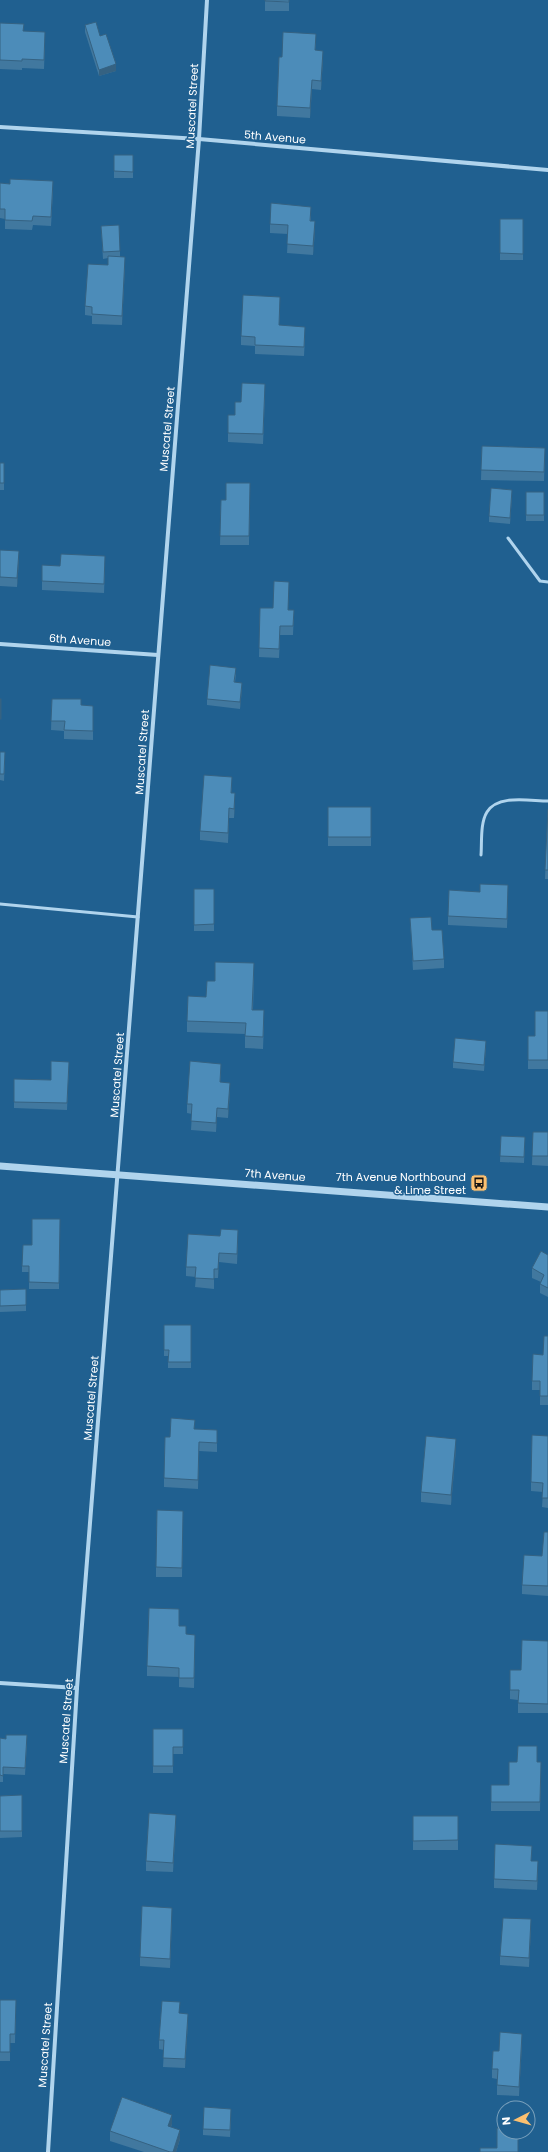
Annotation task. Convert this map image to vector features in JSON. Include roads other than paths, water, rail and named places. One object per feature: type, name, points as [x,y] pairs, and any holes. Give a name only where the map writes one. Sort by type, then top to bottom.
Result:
[{"type":"street","name":"Muscatel Street","points":[[48,2152],[77,1688],[199,139],[206,0]]},
{"type":"street","name":"5th Avenue","points":[[0,127],[199,139],[548,170]]},
{"type":"street","name":"6th Avenue","points":[[0,644],[158,655]]},
{"type":"street","name":"7th Avenue","points":[[0,1166],[548,1207]]},
{"type":"street","points":[[0,1682],[77,1688]]},
{"type":"lane","points":[[508,538],[540,581],[548,582]]},
{"type":"lane","points":[[481,855],[486,813],[494,805],[505,801],[548,801]]},
{"type":"lane","points":[[0,904],[138,917]]},
{"type":"place","name":"7th Avenue Northbound & Lime Street","points":[[479,1183]]}]
